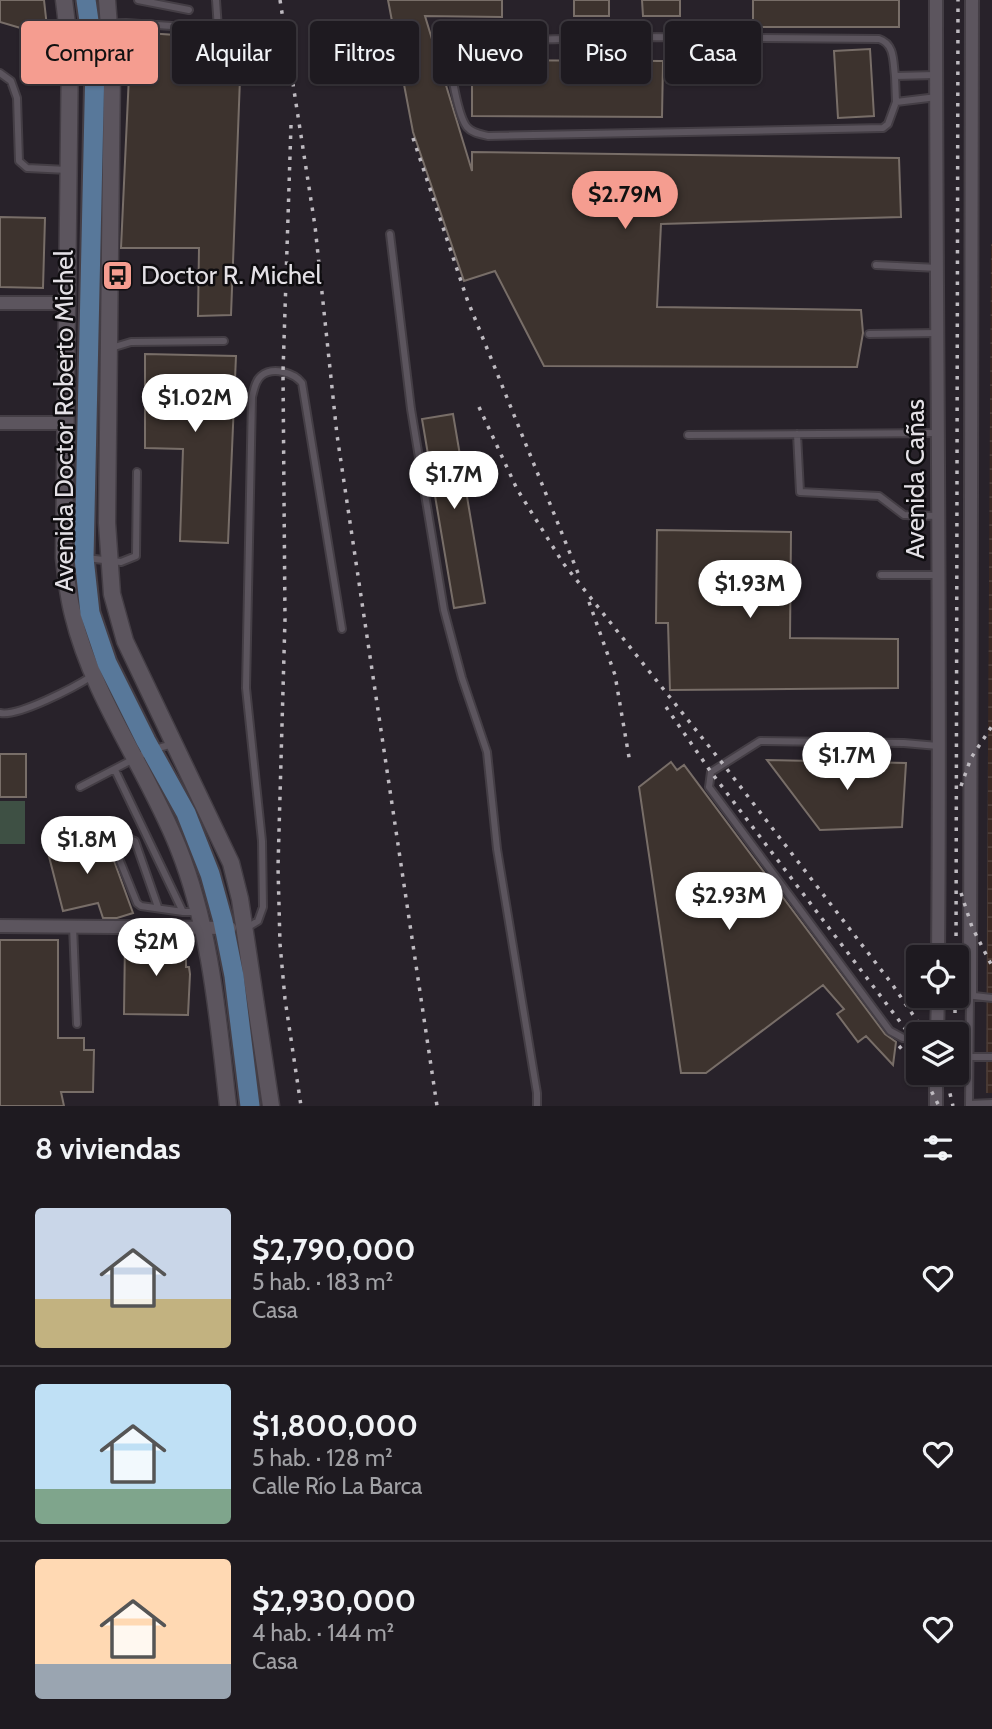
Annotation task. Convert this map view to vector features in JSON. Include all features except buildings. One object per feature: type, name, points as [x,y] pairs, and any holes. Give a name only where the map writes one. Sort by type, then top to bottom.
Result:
[{"type":"main road","name":"Avenida Doctor Roberto Michel","points":[[64,0],[70,49],[64,558],[67,588],[79,638],[94,675],[143,754],[186,813],[234,928],[271,1106]]},
{"type":"main road","name":"Avenida Doctor Roberto Michel","points":[[86,0],[90,21]]},
{"type":"main road","name":"Avenida Doctor Roberto Michel","points":[[107,0],[110,21]]},
{"type":"main road","name":"Avenida Doctor Roberto Michel","points":[[95,84],[84,558],[90,613],[177,844],[195,917],[228,1106]]},
{"type":"main road","name":"Avenida Doctor Roberto Michel","points":[[111,84],[108,561],[112,594],[125,640],[231,863],[240,899],[234,928],[234,976],[250,1106]]},
{"type":"main road","points":[[68,194],[92,195]]},
{"type":"main road","points":[[89,372],[109,374]]},
{"type":"street","name":"Avenida Cañas","points":[[936,0],[940,747],[938,945]]},
{"type":"street","points":[[965,945],[969,859],[972,0]]},
{"type":"street","points":[[0,303],[67,303]]},
{"type":"street","points":[[0,423],[66,423]]},
{"type":"street","points":[[0,926],[73,926],[195,917],[234,928]]},
{"type":"street","points":[[936,1085],[936,1106]]},
{"type":"lane","points":[[138,0],[189,10]]},
{"type":"lane","points":[[158,26],[218,29],[216,0]]},
{"type":"lane","points":[[638,37],[879,39],[886,41],[891,47],[896,102],[888,124],[883,128],[488,136],[473,132],[464,120],[455,88],[450,54],[458,42],[638,37]]},
{"type":"lane","points":[[0,73],[11,81],[17,98],[19,161],[27,167],[68,170]]},
{"type":"lane","points":[[895,76],[936,75]]},
{"type":"lane","points":[[896,102],[937,97]]},
{"type":"lane","points":[[390,234],[411,409],[444,610],[486,752],[497,849],[537,1106]]},
{"type":"lane","points":[[876,265],[937,268]]},
{"type":"lane","points":[[869,334],[938,333]]},
{"type":"lane","points":[[110,348],[131,342],[224,341]]},
{"type":"lane","points":[[234,928],[258,920],[263,907],[262,841],[246,688],[252,397],[257,381],[265,373],[292,374],[302,383],[342,629]]},
{"type":"lane","points":[[688,435],[937,433]]},
{"type":"lane","points":[[797,434],[800,492],[879,496],[904,515],[937,516]]},
{"type":"lane","points":[[84,558],[121,562],[136,556],[137,472]]},
{"type":"lane","points":[[881,575],[937,575]]},
{"type":"lane","points":[[0,713],[16,712],[94,675]]},
{"type":"lane","points":[[906,1038],[890,1031],[709,786],[711,772],[760,741],[904,743],[940,747]]},
{"type":"lane","points":[[80,788],[143,754],[175,743]]},
{"type":"lane","points":[[115,770],[195,917]]},
{"type":"lane","points":[[158,907],[135,841],[126,838],[119,845],[118,856],[137,903],[195,917]]},
{"type":"lane","points":[[73,926],[76,1024]]},
{"type":"lane","points":[[969,995],[992,998]]},
{"type":"lane","points":[[965,1008],[970,1057],[970,1105],[992,1103]]},
{"type":"lane","points":[[970,1057],[992,1056]]},
{"type":"shaded area","points":[[991,244],[992,1093],[986,1093]]},
{"type":"green space","points":[[0,801],[25,801],[25,844],[0,844]]},
{"type":"railway","points":[[280,0],[315,226],[337,435],[437,1106]]},
{"type":"railway","points":[[956,945],[958,0]]},
{"type":"railway","points":[[291,125],[283,372],[285,619],[278,867],[285,999],[301,1106]]},
{"type":"railway","points":[[413,138],[467,299],[578,573]]},
{"type":"railway","points":[[479,407],[517,489],[563,563],[723,764],[892,984],[918,1022]]},
{"type":"railway","points":[[589,602],[615,675],[630,763]]},
{"type":"railway","points":[[666,707],[711,772],[906,1030]]},
{"type":"railway","points":[[961,786],[971,758],[992,726]]},
{"type":"railway","points":[[961,893],[972,927],[992,966]]},
{"type":"railway","points":[[955,1008],[955,1022]]},
{"type":"railway","points":[[899,1046],[906,1054]]},
{"type":"railway","points":[[928,1085],[939,1106]]},
{"type":"railway","points":[[948,1085],[953,1106]]},
{"type":"place","name":"Doctor R. Michel","points":[[118,275]]}]
